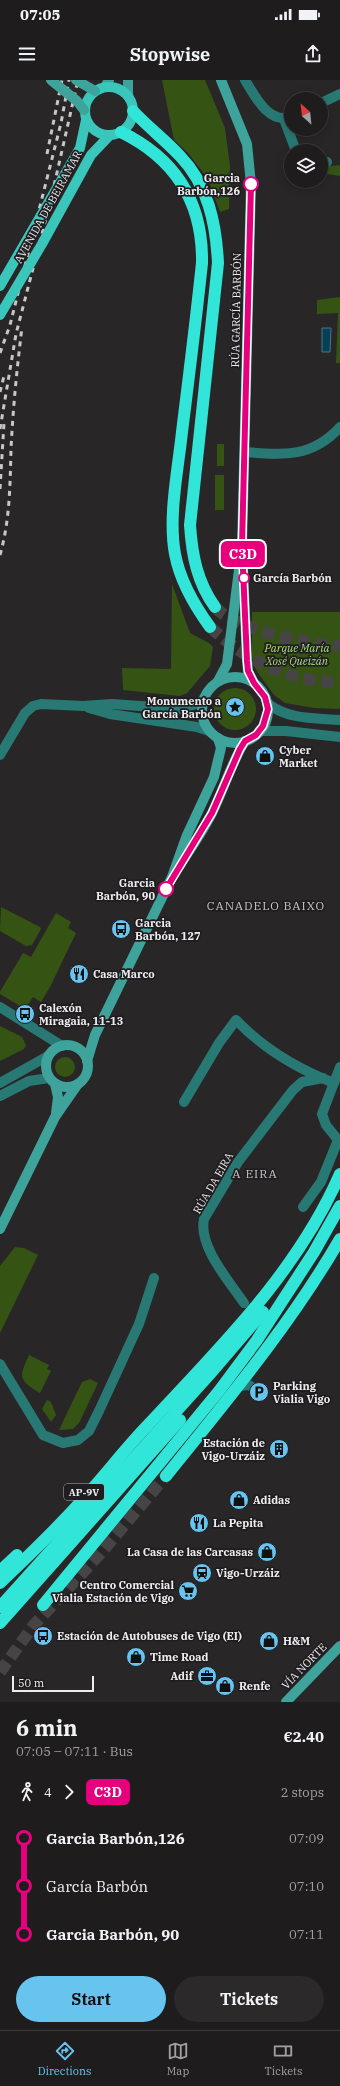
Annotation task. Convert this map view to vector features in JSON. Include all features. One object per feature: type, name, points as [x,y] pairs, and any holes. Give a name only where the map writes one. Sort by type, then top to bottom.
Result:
[{"type":"highway","points":[[133,111],[151,131],[180,156],[192,170],[208,202],[215,223],[218,262],[191,501],[190,525],[191,550],[194,565],[203,586],[215,607]]},
{"type":"highway","points":[[116,134],[142,142],[168,165],[179,178],[188,191],[195,208],[202,244],[200,279],[177,474],[173,526],[174,552],[179,572],[188,593],[210,627]]},
{"type":"highway","points":[[0,1583],[84,1498],[263,1299],[300,1248],[331,1194],[340,1174]]},
{"type":"highway","points":[[43,1606],[219,1391],[257,1340],[302,1270],[340,1206]]},
{"type":"highway","points":[[166,1476],[245,1381],[296,1309],[340,1240]]},
{"type":"highway","points":[[0,1607],[200,1386],[264,1311],[286,1280],[300,1248]]},
{"type":"highway","points":[[0,1623],[182,1417],[226,1365],[302,1270]]},
{"type":"highway","name":"AP-9V","points":[[0,1570],[50,1525],[118,1459]]},
{"type":"main road","points":[[51,80],[77,101],[96,132],[116,134],[130,123],[133,111],[128,96],[128,80]]},
{"type":"main road","points":[[76,80],[95,91]]},
{"type":"main road","name":"RÚA GARCÍA BARBÓN","points":[[221,80],[240,122],[247,144],[251,184],[242,546],[247,661],[248,671],[254,683]]},
{"type":"main road","points":[[85,115],[87,100],[95,91],[107,84],[118,88],[128,96]]},
{"type":"main road","name":"AVENIDA DE BEIRAMAR","points":[[0,286],[80,148],[85,115]]},
{"type":"main road","name":"AVENIDA DE BEIRAMAR","points":[[0,315],[42,244],[91,155],[116,134]]},
{"type":"main road","name":"RÚA GARCÍA BARBÓN","points":[[218,681],[227,664],[242,546]]},
{"type":"main road","points":[[172,877],[196,841],[209,818],[235,758],[245,741],[260,731],[267,715],[267,703],[262,692],[254,683],[237,677],[218,681],[206,693],[203,701],[202,717],[209,731],[218,738],[232,742],[245,741]]},
{"type":"main road","points":[[0,1229],[55,1117],[85,1076],[87,1061],[95,1035],[172,877],[187,835],[220,760],[222,748],[218,738]]},
{"type":"main road","points":[[55,1117],[58,1097],[46,1069],[48,1056],[53,1050],[62,1046],[76,1047],[86,1043],[95,1035]]},
{"type":"main road","points":[[76,1047],[84,1055],[87,1061]]},
{"type":"main road","points":[[52,1081],[66,1087],[78,1084]]},
{"type":"main road","name":"VÍA NORTE","points":[[286,1702],[340,1646]]},
{"type":"street","points":[[245,80],[265,109],[270,113],[284,117]]},
{"type":"street","points":[[328,100],[340,94]]},
{"type":"street","points":[[245,452],[284,455],[304,452],[328,439],[340,427]]},
{"type":"street","points":[[0,755],[21,719],[33,706],[51,703],[83,706],[112,704],[182,709],[203,701]]},
{"type":"street","points":[[267,703],[275,710],[290,716],[340,720]]},
{"type":"street","points":[[83,706],[110,714],[197,727],[209,731]]},
{"type":"street","points":[[260,731],[286,731],[340,737]]},
{"type":"street","points":[[0,1007],[62,1046]]},
{"type":"street","points":[[184,1102],[218,1043],[236,1020],[251,1035],[313,1075],[334,1083]]},
{"type":"street","points":[[0,1083],[48,1056]]},
{"type":"street","points":[[303,1207],[321,1182],[338,1140],[326,1125],[322,1114],[340,1067]]},
{"type":"street","name":"RÚA DA EIRA","points":[[244,1303],[209,1250],[202,1227],[204,1219],[238,1162],[293,1090],[302,1082],[323,1078]]},
{"type":"street","points":[[0,1096],[29,1081],[52,1081]]},
{"type":"street","points":[[0,1364],[43,1434],[49,1439],[63,1443],[78,1440],[89,1431],[99,1411],[139,1324],[154,1278]]},
{"type":"street","points":[[245,1381],[259,1392]]},
{"type":"green space","points":[[162,80],[205,80],[225,128],[230,166],[229,209],[220,212],[208,179],[188,153],[174,140]]},
{"type":"green space","points":[[340,165],[340,176],[328,174],[328,166]]},
{"type":"green space","points":[[340,297],[340,363],[336,363],[338,313],[317,314],[317,300]]},
{"type":"green space","points":[[217,444],[224,444],[224,466],[217,466]]},
{"type":"green space","points":[[215,475],[224,475],[224,510],[215,510]]},
{"type":"green space","points":[[172,584],[190,633],[209,643],[213,647],[210,666],[187,693],[180,696],[123,690],[122,668],[171,669]]},
{"type":"green space","name":"Parque María Xosé Queizán","points":[[252,612],[340,612],[340,709],[314,708],[285,703],[274,695],[254,666],[252,657]]},
{"type":"green space","points":[[231,688],[239,688],[247,691],[253,697],[256,709],[253,721],[247,727],[239,730],[231,730],[223,727],[217,721],[214,713],[214,705],[217,697],[223,691]]},
{"type":"green space","points":[[1,907],[40,927],[41,929],[32,945],[26,946],[0,931]]},
{"type":"green space","points":[[56,913],[71,922],[68,928],[76,933],[50,987],[41,1002],[33,997],[25,1009],[0,994],[0,992],[23,953],[31,957]]},
{"type":"green space","points":[[0,1026],[22,1037],[26,1045],[24,1049],[0,1061]]},
{"type":"green space","points":[[61,1057],[69,1057],[75,1063],[75,1071],[69,1077],[61,1077],[55,1071],[55,1063]]},
{"type":"green space","points":[[15,1247],[24,1248],[38,1255],[0,1333],[0,1266]]},
{"type":"green space","points":[[29,1355],[49,1365],[47,1369],[51,1371],[40,1393],[28,1385],[22,1377],[23,1368]]},
{"type":"green space","points":[[90,1379],[98,1383],[79,1423],[73,1429],[59,1430],[82,1382]]},
{"type":"green space","points":[[47,1400],[51,1402],[56,1415],[51,1422],[42,1409]]},
{"type":"water","points":[[322,328],[331,328],[330,352],[322,352]]},
{"type":"tunnel","points":[[215,607],[224,615],[255,629],[311,643],[340,646]]},
{"type":"tunnel","points":[[210,627],[240,651],[254,660],[270,667],[303,678],[340,683]]},
{"type":"tunnel","points":[[0,1672],[33,1626],[99,1555],[166,1476]]},
{"type":"railway","points":[[47,154],[62,80]]},
{"type":"railway","points":[[0,353],[10,325],[61,123],[69,80]]},
{"type":"railway","points":[[0,429],[16,334],[51,199],[78,80]]},
{"type":"railway","points":[[0,314],[17,282]]},
{"type":"railway","points":[[0,555],[8,516],[13,418],[22,327]]},
{"type":"railway","points":[[0,392],[4,376]]},
{"type":"railway","points":[[0,489],[4,423]]},
{"type":"bus line","name":"C3D","points":[[166,889],[212,813],[240,749],[245,741],[260,731],[266,721],[268,709],[265,697],[259,687],[254,683],[248,671],[242,546],[251,184]]},
{"type":"place","name":"Garcia Barbón,126","points":[[251,184]]},
{"type":"place","name":"García Barbón","points":[[244,578]]},
{"type":"place","name":"Monumento a García Barbón","points":[[235,707]]},
{"type":"place","name":"Cyber Market","points":[[265,756]]},
{"type":"place","name":"Garcia Barbón, 90","points":[[166,889]]},
{"type":"place","name":"Garcia Barbón, 127","points":[[121,929]]},
{"type":"place","name":"Casa Marco","points":[[79,974]]},
{"type":"place","name":"Calexón Miragaia, 11-13","points":[[25,1014]]},
{"type":"place","name":"Parking Vialia Vigo","points":[[259,1392]]},
{"type":"place","name":"Estación de Vigo-Urzáiz","points":[[279,1449]]},
{"type":"place","name":"Adidas","points":[[239,1500]]},
{"type":"place","name":"La Pepita","points":[[199,1523]]},
{"type":"place","name":"La Casa de las Carcasas","points":[[267,1552]]},
{"type":"place","name":"Vigo-Urzáiz","points":[[202,1573]]},
{"type":"place","name":"Centro Comercial Vialia Estación de Vigo","points":[[188,1591]]},
{"type":"place","name":"Estación de Autobuses de Vigo (EI)","points":[[43,1636]]},
{"type":"place","name":"H&M","points":[[269,1641]]},
{"type":"place","name":"Time Road","points":[[136,1657]]},
{"type":"place","name":"Adif","points":[[207,1676]]},
{"type":"place","name":"Renfe","points":[[225,1686]]},
{"type":"district","name":"CANADELO BAIXO","points":[[266,906]]},
{"type":"district","name":"A EIRA","points":[[255,1174]]}]
